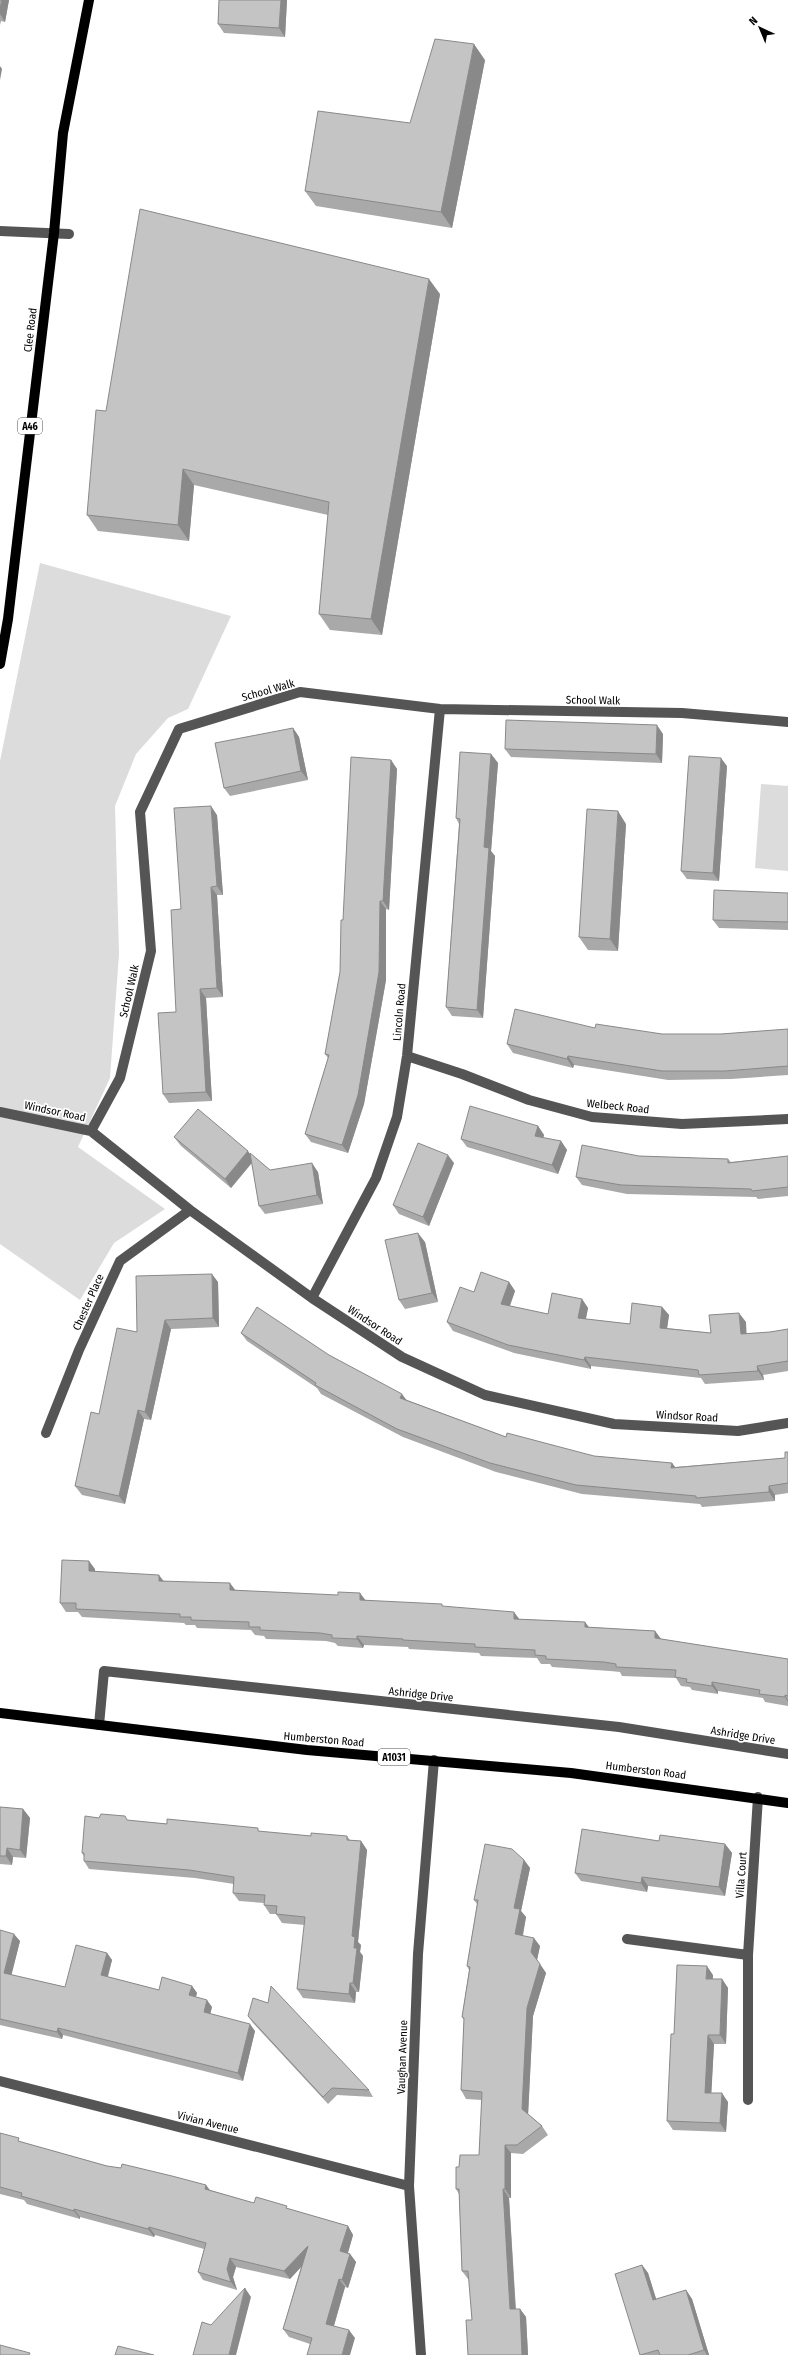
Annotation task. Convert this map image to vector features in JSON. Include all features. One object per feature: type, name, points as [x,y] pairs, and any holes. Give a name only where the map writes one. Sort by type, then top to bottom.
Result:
[{"type":"main road","name":"Clee Road","points":[[0,664],[9,611],[54,233],[63,133],[89,0]]},
{"type":"main road","name":"Humberston Road","points":[[0,1713],[307,1750],[572,1772],[758,1797],[788,1803]]},
{"type":"street","points":[[0,231],[69,234]]},
{"type":"street","name":"School Walk","points":[[91,1131],[120,1078],[151,951],[140,812],[179,729],[300,692],[440,709],[682,713],[788,722]]},
{"type":"street","name":"Lincoln Road","points":[[312,1298],[376,1178],[397,1117],[407,1056],[440,709]]},
{"type":"street","name":"Welbeck Road","points":[[407,1056],[462,1074],[529,1100],[592,1117],[682,1124],[788,1119]]},
{"type":"street","name":"Windsor Road","points":[[0,1112],[91,1131],[190,1210],[312,1298],[402,1357],[485,1395],[614,1424],[738,1431],[788,1423]]},
{"type":"street","name":"Chester Place","points":[[46,1433],[80,1350],[120,1260],[190,1210]]},
{"type":"street","name":"Ashridge Drive","points":[[99,1726],[104,1672],[619,1727],[788,1754]]},
{"type":"street","name":"Vaughan Avenue","points":[[420,2355],[409,2186],[418,1954],[434,1760]]},
{"type":"street","name":"Villa Court","points":[[748,2100],[748,1955],[758,1797]]},
{"type":"street","points":[[627,1939],[748,1955]]},
{"type":"street","name":"Vivian Avenue","points":[[0,2081],[409,2186]]},
{"type":"shaded area","points":[[40,563],[231,616],[188,709],[168,718],[136,754],[115,806],[119,954],[110,1078],[78,1147],[165,1209],[114,1243],[80,1300],[0,1244],[0,761]]},
{"type":"shaded area","points":[[761,784],[788,786],[788,871],[755,868]]},
{"type":"building","points":[[219,0],[281,0],[279,28],[218,24]]},
{"type":"building","points":[[435,39],[474,44],[441,212],[305,191],[318,111],[410,123]]},
{"type":"building","points":[[140,209],[429,279],[371,619],[319,614],[329,502],[183,469],[178,525],[87,515],[96,410],[106,411]]},
{"type":"building","points":[[506,720],[657,725],[656,754],[505,749]]},
{"type":"building","points":[[293,728],[301,771],[224,788],[215,743]]},
{"type":"building","points":[[460,752],[491,754],[484,847],[489,848],[477,1010],[446,1007],[460,819],[456,818]]},
{"type":"building","points":[[689,756],[721,758],[713,873],[681,871]]},
{"type":"building","points":[[351,757],[391,760],[383,901],[380,901],[379,972],[358,1095],[342,1145],[305,1134],[329,1055],[325,1054],[340,972],[341,920],[343,920]]},
{"type":"building","points":[[211,806],[217,886],[211,887],[217,988],[200,989],[206,1092],[163,1094],[158,1013],[176,1012],[171,910],[181,909],[174,808]]},
{"type":"building","points":[[587,809],[618,811],[610,939],[579,937]]},
{"type":"building","points":[[714,890],[788,893],[788,922],[713,920]]},
{"type":"building","points":[[515,1009],[595,1028],[596,1024],[662,1034],[721,1034],[788,1029],[788,1066],[725,1071],[662,1071],[568,1056],[567,1059],[507,1044]]},
{"type":"building","points":[[470,1106],[538,1126],[535,1136],[561,1141],[552,1165],[461,1139]]},
{"type":"building","points":[[198,1109],[248,1151],[225,1179],[174,1137]]},
{"type":"building","points":[[418,1143],[448,1155],[423,1217],[393,1205]]},
{"type":"building","points":[[582,1145],[639,1156],[728,1159],[728,1163],[788,1156],[788,1187],[752,1191],[751,1189],[621,1185],[576,1177]]},
{"type":"building","points":[[250,1153],[270,1170],[312,1163],[317,1195],[259,1206]]},
{"type":"building","points":[[418,1233],[432,1293],[399,1300],[385,1240]]},
{"type":"building","points":[[481,1272],[509,1282],[501,1304],[548,1314],[552,1293],[582,1299],[578,1318],[630,1324],[632,1303],[662,1307],[660,1328],[711,1333],[709,1315],[739,1313],[741,1334],[788,1329],[788,1361],[757,1366],[758,1371],[699,1375],[698,1370],[585,1357],[584,1360],[508,1345],[447,1322],[460,1287],[474,1292]]},
{"type":"building","points":[[212,1274],[213,1318],[165,1320],[145,1412],[138,1410],[119,1496],[75,1486],[91,1412],[99,1414],[117,1328],[137,1332],[136,1276]]},
{"type":"building","points":[[257,1307],[329,1355],[402,1394],[400,1398],[506,1437],[507,1433],[594,1456],[672,1463],[671,1468],[785,1458],[785,1452],[788,1452],[788,1483],[769,1486],[769,1492],[696,1498],[696,1496],[576,1485],[490,1463],[397,1429],[315,1385],[316,1383],[241,1333]]},
{"type":"building","points":[[62,1560],[89,1561],[89,1571],[159,1575],[159,1581],[230,1583],[230,1590],[338,1595],[338,1592],[360,1593],[360,1600],[442,1604],[442,1606],[514,1612],[514,1619],[585,1622],[585,1627],[655,1631],[655,1638],[788,1659],[788,1696],[785,1695],[785,1697],[759,1694],[760,1690],[712,1682],[712,1686],[686,1682],[687,1679],[675,1677],[676,1670],[616,1667],[616,1664],[604,1662],[546,1659],[546,1656],[535,1655],[535,1650],[475,1647],[475,1644],[357,1636],[357,1639],[332,1638],[332,1635],[320,1633],[260,1630],[260,1627],[249,1627],[249,1622],[191,1620],[191,1617],[180,1617],[180,1614],[76,1609],[76,1603],[60,1603]]},
{"type":"building","points":[[0,1807],[23,1809],[20,1850],[7,1848],[6,1856],[0,1856]]},
{"type":"building","points":[[101,1814],[125,1816],[127,1820],[167,1824],[167,1819],[258,1828],[258,1831],[311,1836],[311,1833],[347,1836],[347,1840],[361,1841],[352,1936],[355,1937],[354,1948],[357,1948],[353,1983],[350,1983],[349,1994],[297,1989],[305,1917],[276,1914],[277,1906],[264,1905],[265,1895],[233,1893],[234,1877],[189,1870],[84,1861],[84,1853],[82,1853],[85,1816],[99,1818]]},
{"type":"building","points":[[582,1829],[659,1841],[660,1835],[725,1844],[719,1887],[642,1877],[641,1883],[575,1873]]},
{"type":"building","points":[[485,1844],[512,1849],[524,1860],[514,1908],[520,1909],[515,1934],[534,1938],[531,1952],[540,1964],[527,2008],[522,2109],[542,2126],[517,2145],[505,2145],[505,2189],[503,2189],[510,2309],[520,2309],[522,2355],[468,2355],[466,2320],[472,2320],[468,2271],[462,2271],[459,2189],[456,2189],[456,2167],[459,2167],[460,2155],[479,2155],[482,2092],[461,2090],[464,2018],[462,2017],[470,1967],[467,1966],[478,1900],[474,1900]]},
{"type":"building","points":[[0,1930],[14,1934],[4,1973],[65,1987],[76,1945],[107,1953],[101,1975],[159,1990],[162,1977],[192,1986],[189,1995],[207,2000],[204,2012],[250,2024],[238,2073],[58,2028],[57,2032],[0,2019]]},
{"type":"building","points":[[677,1965],[707,1966],[706,1979],[722,1979],[720,2035],[708,2035],[705,2093],[722,2093],[720,2123],[667,2121],[671,2034],[674,2034]]},
{"type":"building","points":[[271,1986],[369,2090],[332,2088],[323,2097],[248,2016],[253,1998],[268,2003]]},
{"type":"building","points":[[0,2133],[19,2138],[18,2141],[107,2166],[121,2168],[122,2164],[206,2185],[205,2189],[254,2203],[256,2197],[287,2206],[286,2208],[348,2226],[340,2251],[350,2254],[342,2280],[339,2279],[326,2324],[349,2330],[342,2355],[307,2355],[312,2338],[283,2329],[308,2246],[284,2271],[230,2258],[227,2269],[231,2282],[198,2272],[206,2243],[149,2227],[148,2229],[74,2209],[74,2211],[21,2196],[22,2193],[0,2187]]},
{"type":"building","points":[[642,2265],[653,2300],[686,2290],[704,2350],[688,2355],[660,2355],[658,2350],[640,2355],[615,2274]]},
{"type":"building","points":[[245,2288],[229,2355],[193,2355],[202,2322],[211,2325]]},
{"type":"building","points":[[0,2345],[30,2353],[29,2355],[0,2355]]},
{"type":"building","points":[[118,2346],[154,2355],[115,2355]]}]
